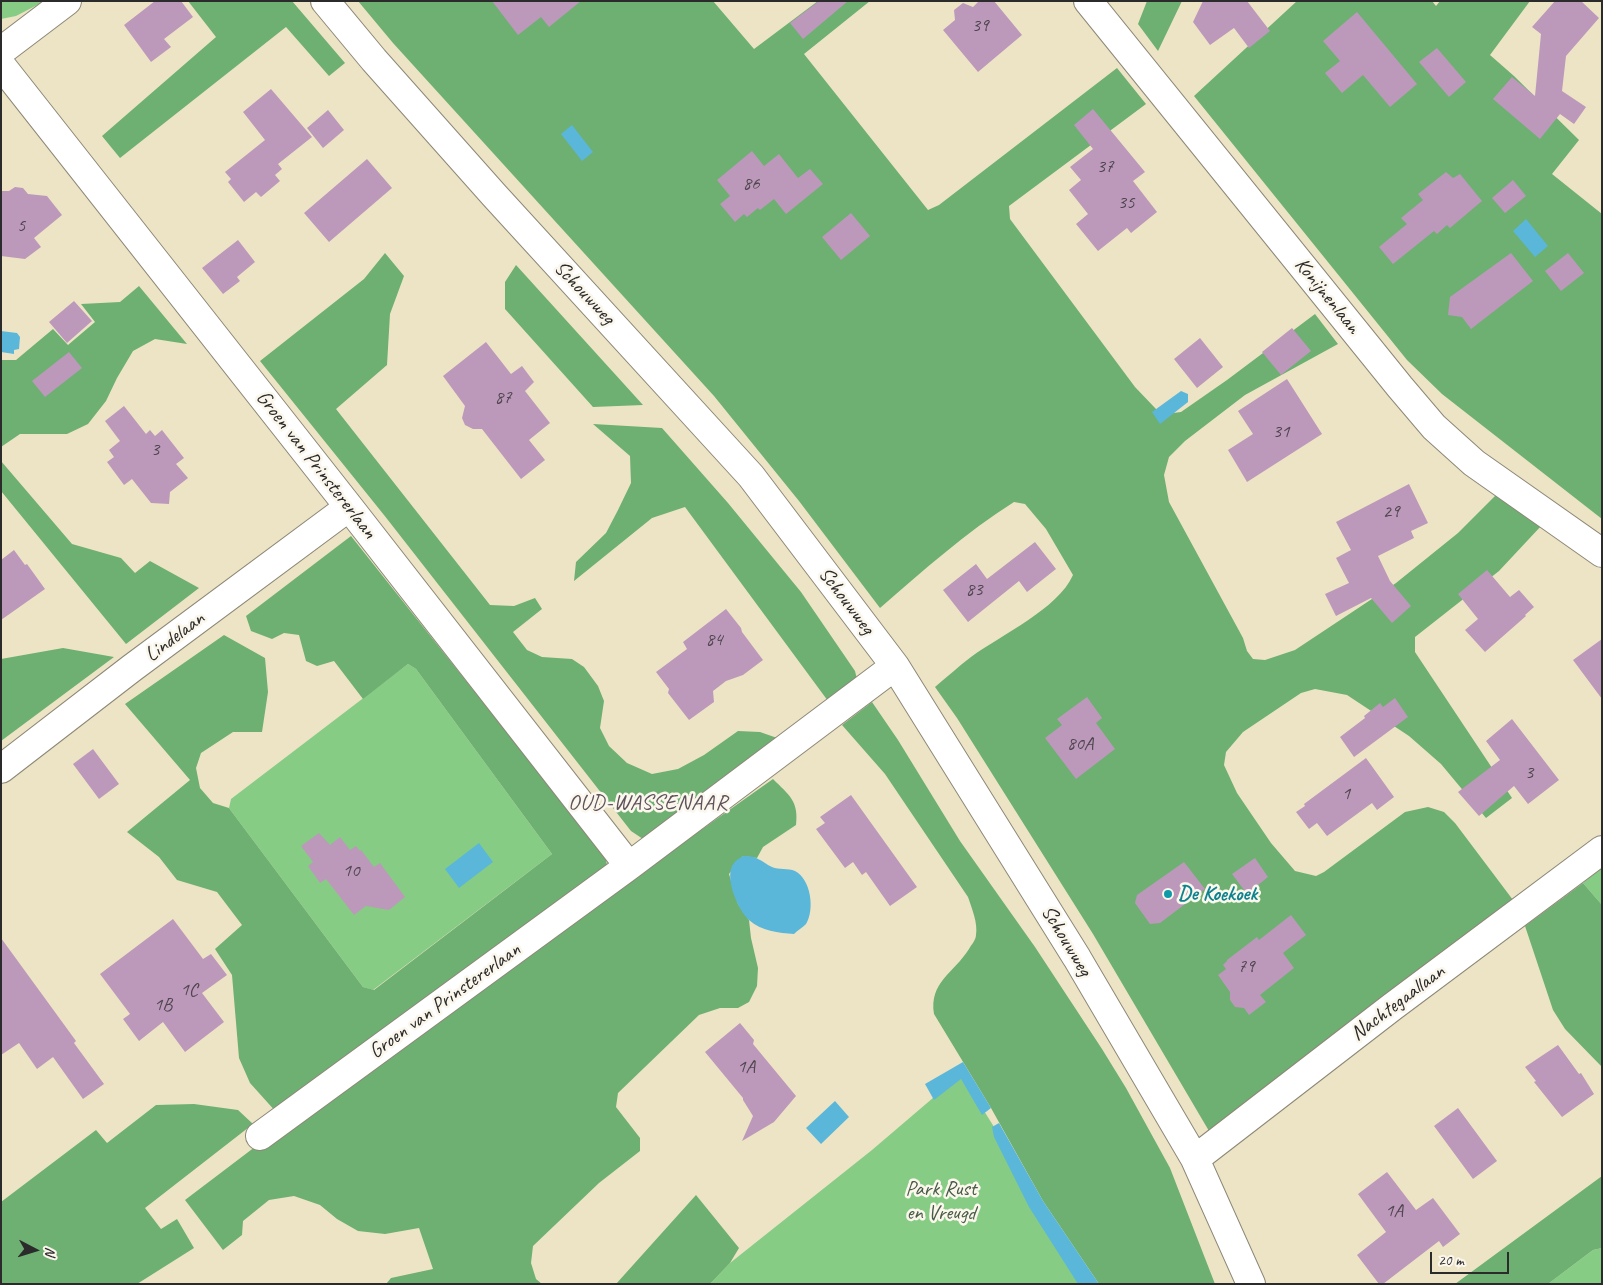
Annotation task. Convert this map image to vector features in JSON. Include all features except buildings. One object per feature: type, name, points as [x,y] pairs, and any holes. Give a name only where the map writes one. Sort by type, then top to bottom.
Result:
[{"type":"street","points":[[1,51],[67,1]]},
{"type":"street","name":"Schouwweg","points":[[325,1],[374,60],[494,195],[751,476],[895,666],[1077,958],[1195,1159],[1251,1284]]},
{"type":"street","name":"Konijnenlaan","points":[[1088,1],[1434,427],[1474,463],[1602,553]]},
{"type":"street","name":"Groen van Prinstererlaan","points":[[1,65],[629,866]]},
{"type":"street","name":"Lindelaan","points":[[1,769],[132,668],[349,507]]},
{"type":"street","name":"Groen van Prinstererlaan","points":[[260,1136],[629,866],[895,666]]},
{"type":"street","name":"Nachtegaallaan","points":[[1195,1159],[1415,990],[1602,850]]},
{"type":"green space","points":[[1,1],[45,1],[16,16],[1,19]]},
{"type":"green space","points":[[188,1],[292,1],[345,63],[329,76],[286,27],[120,158],[102,136],[216,37]]},
{"type":"green space","points":[[358,1],[713,1],[754,49],[818,1],[870,1],[804,54],[928,210],[939,205],[1117,68],[1146,104],[1009,206],[1010,219],[1135,387],[1156,409],[1166,414],[1181,412],[1315,314],[1338,344],[1245,395],[1185,441],[1169,457],[1164,475],[1169,502],[1243,638],[1247,651],[1253,659],[1265,660],[1295,650],[1396,583],[1458,533],[1499,492],[1542,525],[1499,571],[1415,637],[1415,652],[1512,798],[1486,818],[1441,764],[1409,736],[1347,695],[1315,689],[1301,693],[1243,732],[1226,752],[1224,765],[1237,793],[1271,843],[1295,871],[1316,876],[1405,812],[1428,807],[1444,812],[1455,823],[1516,904],[1209,1131],[1093,934],[957,718],[935,687],[971,657],[1042,610],[1066,587],[1073,575],[1046,529],[1025,504],[1014,502],[962,539],[880,608],[799,501],[714,396],[393,43]]},
{"type":"green space","points":[[1147,1],[1182,1],[1158,51],[1138,24]]},
{"type":"green space","points":[[1297,1],[1432,1],[1436,6],[1440,1],[1530,1],[1490,55],[1579,140],[1552,174],[1602,214],[1602,519],[1442,394],[1407,360],[1194,96]]},
{"type":"green space","points":[[385,253],[404,276],[390,314],[387,365],[336,409],[490,605],[514,606],[535,598],[542,609],[513,632],[527,650],[542,657],[572,659],[584,667],[598,686],[604,701],[600,728],[609,746],[627,763],[652,774],[678,769],[704,755],[738,731],[760,732],[780,739],[649,843],[631,831],[384,515],[260,361],[364,279]]},
{"type":"green space","points":[[516,265],[643,405],[593,407],[505,309],[505,282]]},
{"type":"green space","points":[[139,286],[187,344],[155,339],[133,351],[106,401],[88,424],[67,434],[20,434],[1,447],[1,360],[16,360],[53,329],[68,345],[95,322],[81,304],[120,302]]},
{"type":"green space","points":[[593,424],[662,428],[728,503],[801,592],[855,671],[857,679],[828,701],[685,507],[652,518],[574,581],[576,562],[606,533],[631,483],[630,456]]},
{"type":"green space","points":[[1,461],[72,544],[121,558],[135,573],[150,561],[199,588],[126,644],[1,491]]},
{"type":"green space","points":[[351,536],[605,856],[609,874],[277,1113],[250,1083],[239,1058],[232,975],[215,949],[242,925],[217,892],[177,880],[159,857],[127,832],[190,780],[125,704],[224,635],[265,658],[268,692],[262,732],[233,732],[201,753],[196,768],[200,788],[213,803],[229,808],[363,987],[374,990],[552,854],[416,669],[408,664],[363,699],[334,661],[317,666],[306,661],[299,635],[284,633],[272,639],[251,631],[246,616]]},
{"type":"green space","points":[[63,648],[114,657],[1,741],[1,659]]},
{"type":"green space","points":[[408,664],[416,669],[552,854],[373,990],[363,987],[229,808],[231,799]]},
{"type":"green space","points":[[872,702],[898,740],[960,841],[1035,947],[1126,1088],[1170,1168],[1215,1284],[1099,1284],[1043,1201],[991,1108],[934,1014],[933,1003],[939,986],[963,957],[976,937],[975,921],[968,897],[885,774],[842,725]]},
{"type":"green space","points":[[773,779],[792,799],[796,810],[796,825],[763,847],[757,858],[743,856],[729,874],[738,904],[749,920],[758,968],[757,986],[749,1002],[738,1008],[720,1008],[699,1015],[618,1093],[616,1107],[640,1138],[640,1151],[599,1183],[533,1246],[531,1263],[536,1279],[542,1284],[386,1284],[391,1278],[433,1269],[419,1228],[385,1234],[358,1231],[337,1219],[320,1205],[294,1196],[269,1200],[243,1221],[242,1235],[223,1250],[185,1200],[272,1134]]},
{"type":"green space","points":[[1602,867],[1602,905],[1583,883]]},
{"type":"green space","points":[[1583,883],[1602,905],[1602,1067],[1565,1029],[1553,1010],[1525,926]]},
{"type":"green space","name":"Park Rust en Vreugd","points":[[961,1074],[1092,1284],[710,1284],[730,1263],[872,1150]]},
{"type":"green space","points":[[194,1104],[238,1110],[253,1124],[145,1208],[161,1229],[177,1219],[194,1248],[137,1284],[1,1284],[1,1202],[96,1130],[107,1143],[156,1105]]},
{"type":"green space","points":[[1602,1176],[1602,1248],[1593,1250],[1548,1284],[1455,1284]]},
{"type":"green space","points":[[696,1195],[739,1248],[730,1263],[710,1284],[616,1284]]},
{"type":"green space","points":[[1602,1248],[1602,1284],[1548,1284],[1593,1250]]},
{"type":"water","points":[[572,125],[593,152],[582,161],[561,134]]},
{"type":"water","points":[[1526,219],[1548,246],[1535,257],[1513,231]]},
{"type":"water","points":[[1,331],[17,333],[20,337],[19,349],[14,350],[14,354],[1,352]]},
{"type":"water","points":[[1181,391],[1188,394],[1188,402],[1160,424],[1152,412]]},
{"type":"water","points":[[479,843],[493,862],[459,888],[445,869]]},
{"type":"water","points":[[743,856],[755,857],[775,868],[795,871],[805,881],[811,903],[809,918],[806,924],[794,934],[776,932],[759,927],[749,920],[740,909],[733,893],[730,876],[734,863]]},
{"type":"water","points":[[963,1062],[991,1108],[982,1115],[961,1079],[934,1100],[925,1084]]},
{"type":"water","points":[[835,1101],[849,1117],[821,1144],[806,1128]]},
{"type":"water","points":[[999,1123],[1043,1201],[1099,1284],[1078,1284],[1029,1207],[994,1137],[992,1127]]},
{"type":"place","name":"De Koekoek","points":[[1168,894]]},
{"type":"district","name":"OUD-WASSENAAR","points":[[648,803]]}]
